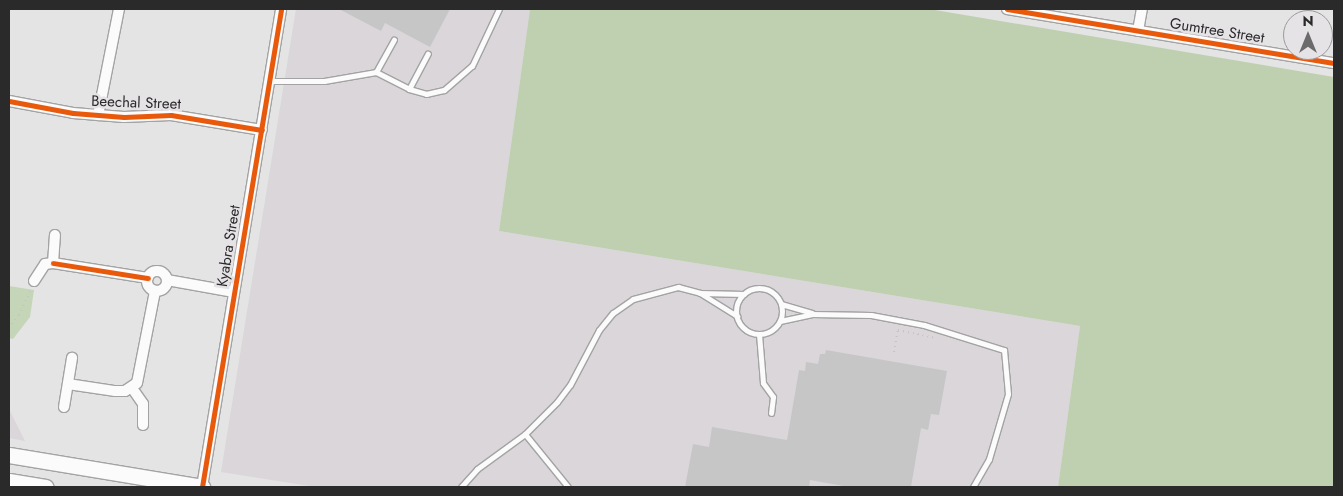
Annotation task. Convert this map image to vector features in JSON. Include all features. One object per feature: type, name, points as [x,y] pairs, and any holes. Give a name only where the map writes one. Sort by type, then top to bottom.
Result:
[{"type":"main road","points":[[9,456],[202,487]]},
{"type":"main road","points":[[9,481],[46,487]]},
{"type":"street","points":[[98,115],[119,9]]},
{"type":"street","name":"Kyabra Street","points":[[202,487],[281,9]]},
{"type":"street","name":"Gumtree Street","points":[[1007,9],[1334,63]]},
{"type":"street","points":[[1138,31],[1142,9]]},
{"type":"street","name":"Beechal Street","points":[[9,101],[98,115],[171,115],[262,130]]},
{"type":"street","points":[[53,263],[55,235]]},
{"type":"street","points":[[34,282],[45,264],[53,263],[148,278],[158,271],[167,280],[234,292]]},
{"type":"street","points":[[148,278],[150,287],[155,291]]},
{"type":"street","points":[[155,291],[164,289],[167,280]]},
{"type":"street","points":[[68,384],[115,391],[132,388],[140,378],[155,291]]},
{"type":"street","points":[[64,407],[72,358]]},
{"type":"street","points":[[132,388],[143,404],[142,426]]},
{"type":"lane","points":[[270,80],[324,81],[376,72],[409,89],[436,93],[452,85],[477,59],[499,9]]},
{"type":"lane","points":[[376,72],[394,40]]},
{"type":"lane","points":[[409,89],[428,54]]},
{"type":"lane","points":[[461,487],[477,469],[525,434],[570,385],[599,330],[613,313],[634,299],[656,290],[678,287],[700,293],[744,294]]},
{"type":"lane","points":[[737,316],[738,303],[744,294],[755,288],[767,289],[778,297],[781,304],[780,321]]},
{"type":"lane","points":[[700,293],[737,316],[745,329],[759,334],[772,330],[780,321],[812,314]]},
{"type":"lane","points":[[781,304],[812,314],[899,320],[1004,350],[1008,394],[989,459],[973,487]]},
{"type":"lane","points":[[759,334],[759,358],[763,383],[773,397],[771,413]]},
{"type":"lane","points":[[525,434],[568,487]]},
{"type":"path","points":[[9,328],[20,315],[34,282]]},
{"type":"path","points":[[894,352],[898,330],[945,341]]},
{"type":"shaded area","points":[[296,9],[530,9],[499,231],[1080,326],[1058,487],[316,487],[221,472]]},
{"type":"shaded area","points":[[9,409],[25,441],[9,438]]},
{"type":"green space","points":[[530,9],[929,9],[1334,77],[1334,487],[1058,487],[1080,326],[499,231]]},
{"type":"green space","points":[[9,286],[34,290],[30,317],[13,339],[9,338]]},
{"type":"building","points":[[339,9],[450,9],[430,47],[385,23],[381,31]]},
{"type":"building","points":[[826,350],[947,371],[939,415],[931,414],[928,430],[921,428],[911,487],[849,487],[810,480],[809,487],[685,487],[693,444],[709,447],[712,427],[787,440],[799,370],[805,371],[806,362],[818,364],[820,354],[825,354]]},
{"type":"cycle path","points":[[202,487],[281,9]]},
{"type":"cycle path","points":[[1007,9],[1334,63]]},
{"type":"cycle path","points":[[9,101],[73,113],[124,117],[171,115],[262,130]]},
{"type":"cycle path","points":[[53,263],[148,278]]}]
